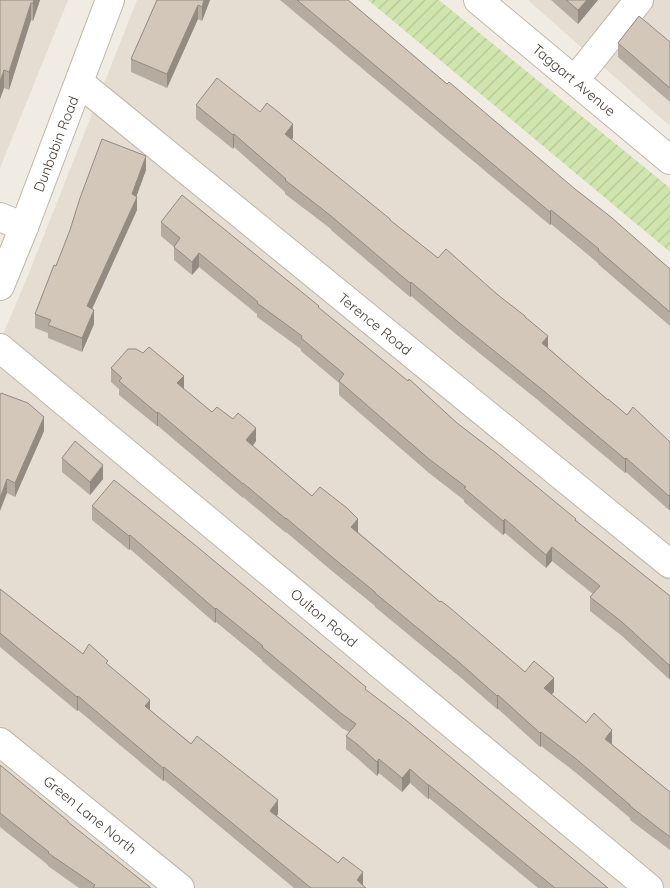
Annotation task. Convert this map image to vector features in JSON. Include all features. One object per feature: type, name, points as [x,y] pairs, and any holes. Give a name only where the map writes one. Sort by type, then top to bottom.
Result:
[{"type":"street","name":"Dunbabin Road","points":[[0,286],[12,222],[80,83],[110,0]]},
{"type":"street","name":"Taggart Avenue","points":[[478,0],[670,160]]},
{"type":"street","points":[[575,80],[639,0]]},
{"type":"street","name":"Terence Road","points":[[80,83],[670,564]]},
{"type":"street","name":"Oulton Road","points":[[0,348],[649,888]]},
{"type":"street","name":"Green Lane North","points":[[0,742],[180,888]]},
{"type":"shaded area","points":[[0,0],[68,0],[0,168]]},
{"type":"shaded area","points":[[137,0],[346,0],[670,272],[670,888],[0,888],[0,341],[29,273]]},
{"type":"shaded area","points":[[528,0],[670,0],[670,126]]},
{"type":"green space","points":[[368,0],[439,0],[670,188],[670,252]]},
{"type":"building","points":[[0,0],[34,0],[31,3],[9,72],[4,70],[0,82]]},
{"type":"building","points":[[157,0],[204,0],[202,7],[198,5],[167,74],[131,59]]},
{"type":"building","points":[[297,0],[348,0],[447,84],[449,82],[575,189],[611,217],[670,269],[670,312],[599,249],[551,210],[550,212]]},
{"type":"building","points":[[566,0],[587,0],[578,10]]},
{"type":"building","points":[[639,16],[670,42],[670,88],[618,43]]},
{"type":"building","points":[[217,78],[260,112],[267,103],[293,124],[285,134],[438,258],[446,249],[548,336],[542,343],[627,415],[633,407],[670,442],[670,495],[285,180],[234,134],[196,105]]},
{"type":"building","points":[[102,139],[146,156],[132,194],[137,197],[87,306],[94,310],[82,338],[48,325],[51,320],[35,314],[70,230]]},
{"type":"building","points":[[182,195],[408,381],[409,379],[457,423],[670,596],[670,664],[590,597],[600,586],[552,547],[546,555],[505,519],[503,521],[464,488],[466,487],[429,459],[339,381],[344,374],[301,338],[302,336],[257,303],[199,253],[192,262],[174,247],[180,238],[161,222]]},
{"type":"building","points":[[149,347],[184,376],[177,383],[212,412],[217,407],[233,419],[238,413],[256,428],[246,440],[312,496],[320,487],[347,508],[358,519],[351,527],[525,672],[534,661],[554,678],[544,688],[586,723],[594,713],[612,730],[605,739],[670,792],[670,837],[630,806],[575,758],[540,733],[460,663],[119,381],[122,378],[111,368],[128,349],[136,349],[143,353]]},
{"type":"building","points":[[1,393],[28,403],[44,417],[15,483],[7,479],[0,498],[0,395]]},
{"type":"building","points":[[75,441],[103,465],[90,482],[62,458]]},
{"type":"building","points":[[114,480],[608,888],[555,888],[410,769],[402,778],[379,759],[377,762],[346,736],[356,724],[263,646],[215,609],[130,535],[92,506]]},
{"type":"building","points":[[0,589],[83,654],[89,644],[108,661],[106,663],[150,700],[145,706],[191,744],[197,736],[278,800],[270,811],[338,863],[343,857],[363,872],[357,880],[366,888],[311,888],[163,768],[0,633]]},
{"type":"building","points":[[0,765],[151,888],[93,888],[95,885],[48,853],[0,813]]}]
